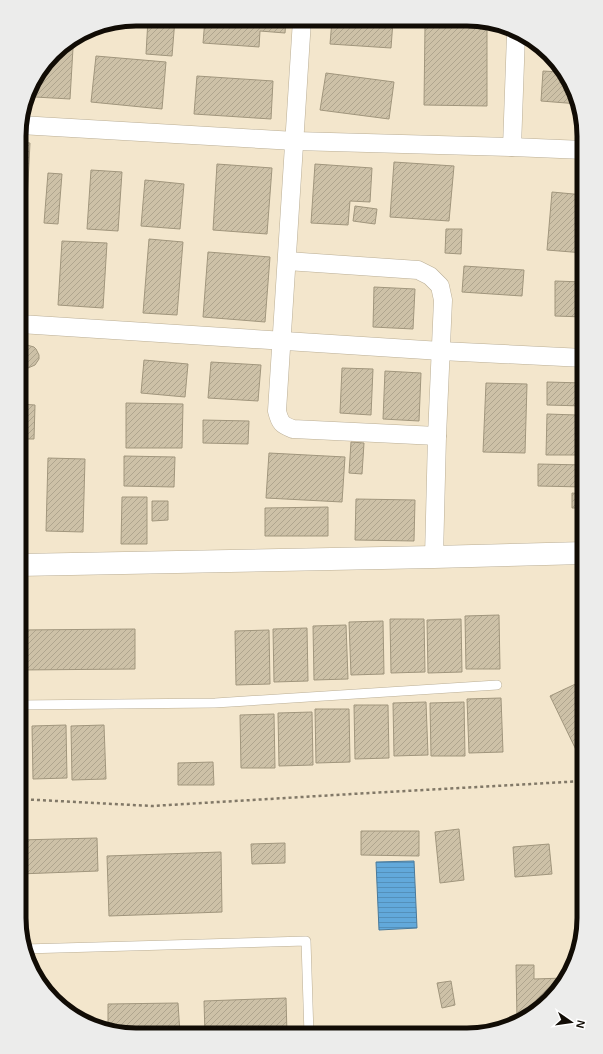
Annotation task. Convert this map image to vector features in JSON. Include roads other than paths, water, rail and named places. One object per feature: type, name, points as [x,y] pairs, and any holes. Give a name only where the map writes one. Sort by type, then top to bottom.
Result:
[{"type":"street","points":[[302,26],[277,411],[279,421],[285,426],[293,429],[436,436]]},
{"type":"street","points":[[512,147],[516,37]]},
{"type":"street","points":[[27,125],[294,141],[577,150]]},
{"type":"street","points":[[287,261],[418,270],[430,276],[440,286],[443,300],[436,436],[434,557]]},
{"type":"street","points":[[26,324],[441,351],[577,358]]},
{"type":"street","points":[[26,565],[577,553]]},
{"type":"lane","points":[[26,705],[215,704],[497,685]]},
{"type":"lane","points":[[31,949],[306,941],[309,1028]]},
{"type":"water","points":[[414,861],[417,928],[379,930],[376,862]]}]
